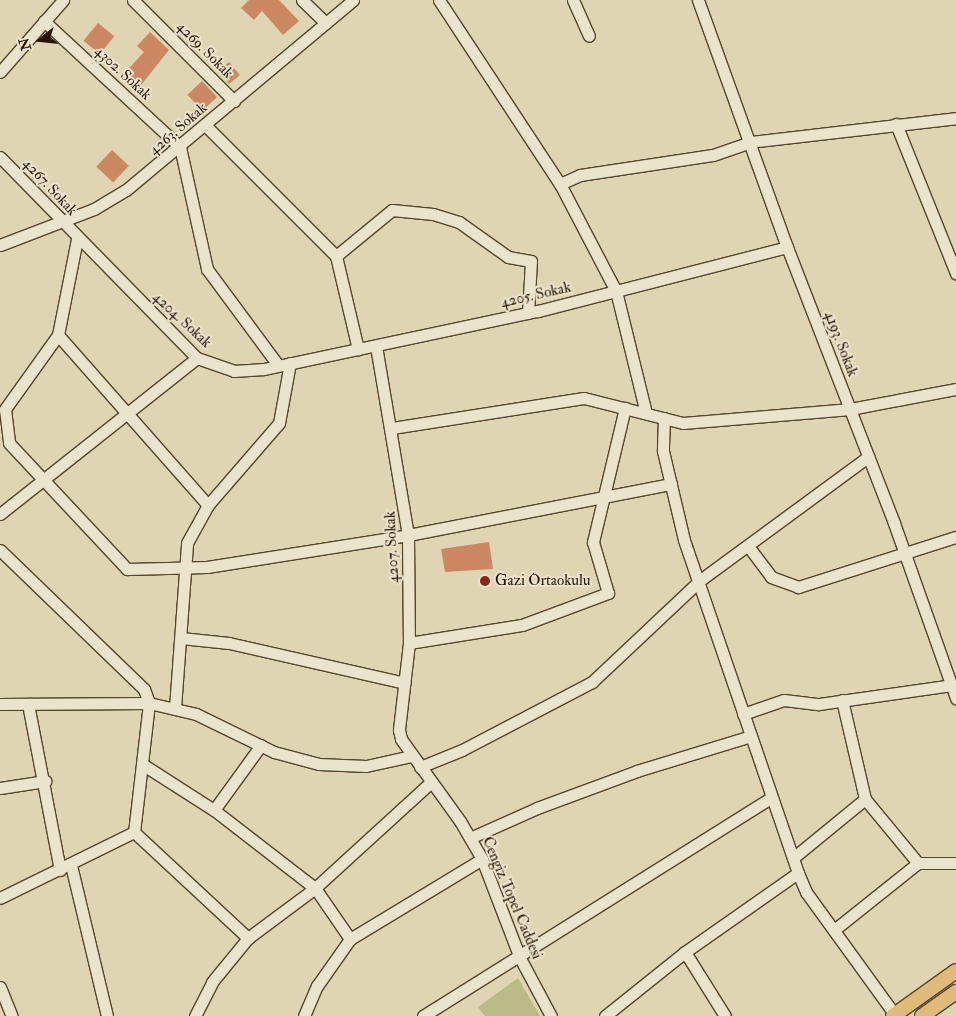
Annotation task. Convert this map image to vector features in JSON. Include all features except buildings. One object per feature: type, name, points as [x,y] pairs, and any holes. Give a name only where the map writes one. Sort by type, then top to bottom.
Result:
[{"type":"main road","points":[[894,1015],[956,971]]},
{"type":"main road","points":[[922,1016],[956,992]]},
{"type":"street","points":[[0,72],[63,0]]},
{"type":"street","name":"4269. Sokak","points":[[133,0],[234,101]]},
{"type":"street","points":[[302,0],[326,23]]},
{"type":"street","name":"4263. Sokak","points":[[0,245],[112,199],[180,147],[353,0]]},
{"type":"street","points":[[439,0],[560,184],[616,291],[646,413]]},
{"type":"street","points":[[573,0],[589,36]]},
{"type":"street","name":"4193. Sokak","points":[[698,0],[787,247],[905,555],[956,698]]},
{"type":"street","name":"4302. Sokak","points":[[44,21],[180,147]]},
{"type":"street","points":[[560,184],[580,174],[713,154],[750,142],[956,118]]},
{"type":"street","points":[[896,124],[956,273]]},
{"type":"street","points":[[205,125],[336,256],[358,350]]},
{"type":"street","points":[[175,708],[187,543],[208,505],[279,423],[284,364],[207,269],[180,147]]},
{"type":"street","name":"4267. Sokak","points":[[0,157],[78,239]]},
{"type":"street","points":[[336,256],[392,210],[442,217],[459,222],[508,257],[531,261],[528,313]]},
{"type":"street","points":[[78,239],[58,335],[5,409],[9,443],[127,569],[186,565],[207,567],[408,535],[602,499],[671,484]]},
{"type":"street","name":"4204. Sokak","points":[[78,239],[197,358],[234,371],[284,364]]},
{"type":"street","name":"4205. Sokak","points":[[284,364],[528,313],[787,247]]},
{"type":"street","points":[[58,335],[208,505]]},
{"type":"street","name":"4207. Sokak","points":[[376,346],[392,428],[408,535],[409,643],[399,730],[404,747]]},
{"type":"street","points":[[0,514],[42,478],[197,358]]},
{"type":"street","points":[[392,428],[584,398],[683,422],[850,409],[956,389]]},
{"type":"street","points":[[409,643],[522,625],[608,593],[594,542],[602,499],[625,408]]},
{"type":"street","points":[[664,418],[663,451],[684,540],[798,873],[806,892],[894,1015]]},
{"type":"street","points":[[420,767],[462,750],[592,682],[699,581],[868,457]]},
{"type":"street","points":[[748,546],[770,577],[779,583],[798,587],[832,579],[956,537]]},
{"type":"street","points":[[0,550],[144,689],[149,703],[134,832]]},
{"type":"street","points":[[181,638],[229,643],[404,683]]},
{"type":"street","points":[[743,714],[784,700],[819,704],[952,686]]},
{"type":"street","points":[[842,700],[865,799],[918,863]]},
{"type":"street","points":[[0,704],[149,703],[175,708],[213,721],[293,759],[343,766],[366,766],[412,756]]},
{"type":"street","points":[[28,704],[65,868],[107,1016]]},
{"type":"street","points":[[470,838],[537,808],[628,774],[750,736]]},
{"type":"street","points":[[214,810],[261,745]]},
{"type":"street","name":"Cengiz Topel Caddesi","points":[[404,747],[431,782],[470,838],[482,859],[520,958],[551,1016]]},
{"type":"street","points":[[142,764],[214,810],[315,888],[350,939]]},
{"type":"street","points":[[0,788],[45,781]]},
{"type":"street","points":[[195,1016],[212,982],[248,938],[315,888],[431,782]]},
{"type":"street","points":[[423,1016],[520,958],[771,798]]},
{"type":"street","points":[[793,858],[865,799]]},
{"type":"street","points":[[0,898],[65,868],[134,832]]},
{"type":"street","points":[[134,832],[248,938]]},
{"type":"street","points":[[304,1016],[317,986],[350,939],[482,859]]},
{"type":"street","points":[[834,930],[918,863],[956,864]]},
{"type":"street","points":[[604,1016],[685,952],[798,873]]},
{"type":"street","points":[[685,952],[725,1016]]},
{"type":"street","points":[[0,987],[12,1016]]},
{"type":"green space","points":[[518,978],[540,1016],[485,1016],[478,1007]]},
{"type":"place","name":"Gazi Ortaokulu","points":[[485,581]]}]
